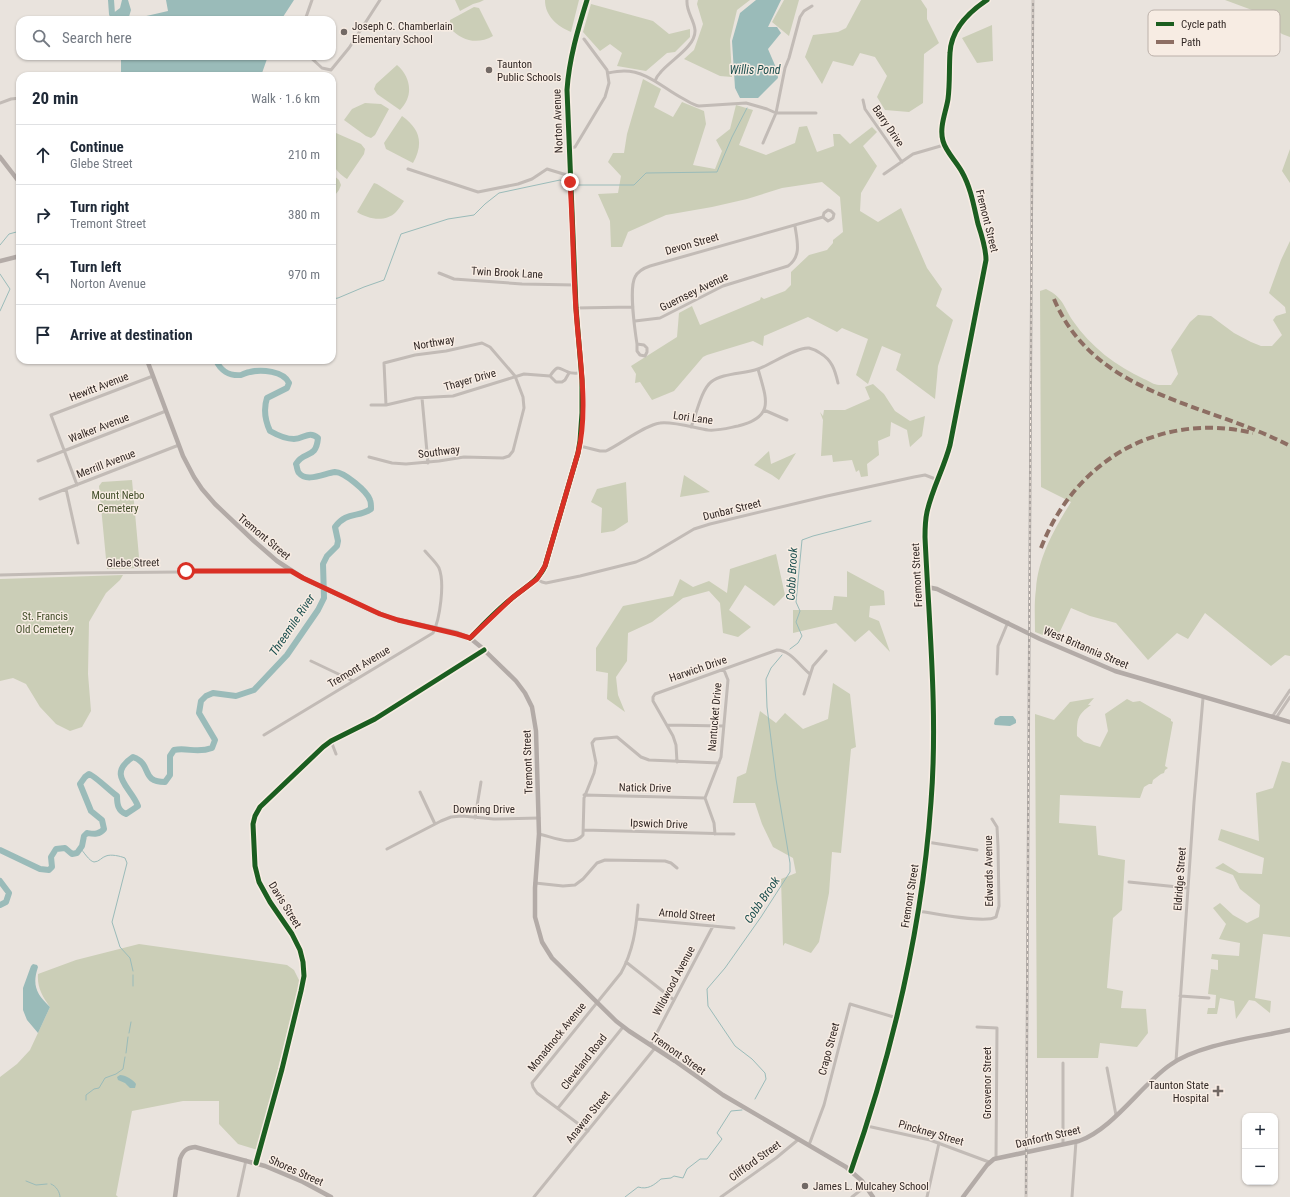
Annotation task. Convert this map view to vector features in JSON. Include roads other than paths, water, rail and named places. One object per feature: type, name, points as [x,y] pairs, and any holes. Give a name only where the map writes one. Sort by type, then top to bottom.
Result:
[{"type":"street","points":[[306,16],[312,0]]},
{"type":"street","points":[[313,60],[322,68],[331,70],[349,48],[380,0]]},
{"type":"street","name":"Norton Avenue","points":[[470,638],[512,598],[537,579],[545,566],[580,446],[582,373],[576,308],[567,79],[587,0]]},
{"type":"street","points":[[655,81],[660,73],[692,42],[695,35],[695,30],[687,7],[687,0]]},
{"type":"street","name":"Fremont Street","points":[[852,1170],[867,1126],[897,1018],[924,873],[931,802],[934,692],[927,587],[925,519],[950,445],[986,260],[967,183],[960,169],[944,145],[942,127],[948,98],[949,55],[954,35],[964,20],[977,6],[987,0]]},
{"type":"street","points":[[763,143],[776,113],[785,68],[800,17],[804,11],[812,6]]},
{"type":"street","points":[[569,148],[575,146],[606,94],[609,83],[608,72],[584,39]]},
{"type":"street","points":[[608,72],[624,71],[644,75],[670,92],[696,106],[706,107],[746,103],[776,113],[816,113]]},
{"type":"street","points":[[0,103],[16,99]]},
{"type":"street","name":"Barry Drive","points":[[863,100],[865,109],[902,162]]},
{"type":"street","points":[[884,174],[913,154],[944,145]]},
{"type":"street","points":[[0,157],[16,178]]},
{"type":"street","points":[[408,169],[478,192],[532,180],[547,169],[570,176]]},
{"type":"street","name":"Devon Street","points":[[637,344],[633,286],[634,278],[639,272],[650,266],[823,217]]},
{"type":"street","name":"Guernsey Avenue","points":[[635,321],[660,318],[723,286],[788,266],[794,260],[798,251],[794,226]]},
{"type":"street","points":[[0,261],[16,257]]},
{"type":"street","name":"Twin Brook Lane","points":[[439,273],[454,279],[522,284],[575,285]]},
{"type":"street","points":[[576,308],[634,307]]},
{"type":"street","name":"Northway","points":[[386,405],[384,363],[415,356],[446,351],[479,343],[486,344],[515,376]]},
{"type":"street","points":[[692,427],[705,390],[710,382],[720,378],[758,369],[799,350],[811,348],[822,354],[830,361],[835,370],[838,383]]},
{"type":"street","name":"Tremont Street","points":[[148,364],[179,445],[192,474],[206,494],[254,541],[291,571],[315,584],[387,617],[470,638],[516,681],[527,696],[532,707],[536,731],[539,834],[535,883],[535,917],[544,947],[555,961],[623,1027],[651,1044],[723,1095],[852,1170],[866,1186],[873,1197]]},
{"type":"street","name":"Thayer Drive","points":[[550,376],[558,368],[564,369],[569,373],[582,373]]},
{"type":"street","points":[[758,369],[765,395],[766,404],[764,410],[788,420]]},
{"type":"street","name":"Thayer Drive","points":[[371,405],[386,405],[422,398],[453,396],[515,376],[528,374],[550,376],[556,382],[562,382],[569,373]]},
{"type":"street","name":"Hewitt Avenue","points":[[64,451],[51,415],[153,376]]},
{"type":"street","name":"Southway","points":[[369,457],[398,463],[428,462],[467,457],[508,457],[511,454],[524,404],[515,376]]},
{"type":"street","points":[[422,398],[428,462]]},
{"type":"street","name":"Lori Lane","points":[[580,446],[606,451],[660,422],[714,430],[724,429],[752,422],[764,410]]},
{"type":"street","name":"Walker Avenue","points":[[38,461],[166,411]]},
{"type":"street","name":"Merrill Avenue","points":[[40,499],[179,445]]},
{"type":"street","points":[[64,451],[77,485]]},
{"type":"street","name":"Dunbar Street","points":[[537,579],[544,583],[628,565],[647,557],[694,529],[710,524],[921,475],[930,476],[938,480]]},
{"type":"street","points":[[66,489],[78,543]]},
{"type":"street","points":[[425,551],[436,563],[440,572],[442,593],[435,628]]},
{"type":"street","name":"Glebe Street","points":[[0,575],[291,571]]},
{"type":"street","name":"West Britannia Street","points":[[927,587],[940,590],[1040,639],[1114,671],[1290,722]]},
{"type":"street","points":[[997,674],[998,646],[1008,622]]},
{"type":"street","name":"Tremont Avenue","points":[[264,735],[431,634],[435,628]]},
{"type":"street","name":"Davis Street","points":[[256,1163],[283,1065],[304,976],[300,950],[292,934],[267,899],[259,882],[255,866],[254,821],[257,812],[264,803],[318,751],[331,741],[375,719],[484,650]]},
{"type":"street","name":"Harwich Drive","points":[[677,762],[675,742],[668,725],[653,701],[654,695],[779,650],[788,653],[810,674]]},
{"type":"street","points":[[804,694],[814,663],[826,651]]},
{"type":"street","points":[[311,661],[353,681]]},
{"type":"street","name":"Nantucket Drive","points":[[705,798],[719,764],[721,755],[728,680],[724,670]]},
{"type":"street","points":[[1274,718],[1290,690]]},
{"type":"street","points":[[1274,718],[1290,697]]},
{"type":"street","name":"Eldridge Street","points":[[1176,1061],[1188,888],[1204,698]]},
{"type":"street","points":[[668,725],[724,726]]},
{"type":"street","points":[[539,834],[573,841],[581,838],[584,830],[584,795],[595,766],[592,742],[596,739],[616,736],[645,759],[719,764]]},
{"type":"street","points":[[331,741],[336,754]]},
{"type":"street","points":[[475,818],[482,782]]},
{"type":"street","points":[[420,792],[435,824]]},
{"type":"street","name":"Natick Drive","points":[[584,795],[705,798]]},
{"type":"street","points":[[705,798],[714,824],[715,834]]},
{"type":"street","name":"Downing Drive","points":[[387,849],[451,817],[494,819],[539,818]]},
{"type":"street","name":"Edwards Avenue","points":[[918,911],[955,917],[988,920],[996,917],[999,906],[998,846],[997,827],[992,819]]},
{"type":"street","name":"Ipswich Drive","points":[[584,830],[734,834]]},
{"type":"street","points":[[927,842],[977,850]]},
{"type":"street","points":[[535,883],[563,886],[575,885],[597,864],[607,860],[665,861],[671,863],[677,868]]},
{"type":"street","points":[[1129,882],[1188,888]]},
{"type":"street","name":"Monadnock Avenue","points":[[558,1108],[535,1090],[532,1084],[534,1079],[615,981],[626,962],[634,940],[638,905]]},
{"type":"street","name":"Arnold Street","points":[[637,919],[734,928]]},
{"type":"street","name":"Wildwood Avenue","points":[[651,1044],[713,926]]},
{"type":"street","points":[[626,962],[674,1000]]},
{"type":"street","points":[[1180,996],[1209,998]]},
{"type":"street","name":"Crapo Street","points":[[810,1145],[825,1099],[850,1004],[897,1018]]},
{"type":"street","name":"Cleveland Road","points":[[558,1108],[623,1027]]},
{"type":"street","name":"Grosvenor Street","points":[[977,1027],[997,1028],[996,1159]]},
{"type":"street","name":"Danforth Street","points":[[989,1162],[996,1159],[1076,1141],[1091,1135],[1116,1115],[1165,1069],[1176,1061],[1191,1054],[1240,1040],[1290,1030]]},
{"type":"street","name":"Anawan Street","points":[[534,1197],[655,1048]]},
{"type":"street","points":[[1063,1144],[1064,1063]]},
{"type":"street","points":[[1107,1068],[1116,1115]]},
{"type":"street","points":[[558,1108],[588,1131]]},
{"type":"street","name":"Pinckney Street","points":[[867,1126],[939,1143],[989,1162]]},
{"type":"street","name":"Clifford Street","points":[[721,1197],[776,1158],[799,1139]]},
{"type":"street","points":[[1072,1197],[1076,1141]]},
{"type":"street","points":[[927,1197],[939,1143]]},
{"type":"street","name":"Shores Street","points":[[175,1197],[180,1159],[183,1152],[188,1148],[195,1147],[256,1163],[303,1182],[331,1197]]},
{"type":"street","points":[[239,1197],[246,1160]]},
{"type":"street","points":[[963,1197],[989,1162]]},
{"type":"street","points":[[852,1197],[866,1186]]},
{"type":"water","points":[[122,0],[128,0],[131,10],[129,16],[112,16],[112,14],[120,8]]},
{"type":"water","points":[[166,0],[294,0],[284,16],[146,16],[168,11]]},
{"type":"water","name":"Willis Pond","points":[[756,0],[781,0],[768,27],[777,27],[781,33],[768,49],[777,70],[778,78],[758,98],[740,98],[735,88],[732,41],[740,13]]},
{"type":"water","points":[[121,60],[267,60],[262,72],[121,72]]},
{"type":"water","points":[[1000,716],[1013,716],[1016,723],[1010,726],[995,725],[995,719]]},
{"type":"water","points":[[33,964],[37,965],[38,967],[35,979],[36,989],[41,998],[50,1007],[38,1033],[27,1020],[23,1010],[23,988]]},
{"type":"water","points":[[120,1075],[133,1081],[136,1084],[135,1088],[130,1088],[125,1083],[118,1080],[117,1077]]},
{"type":"waterway","name":"Threemile River","points":[[111,0],[113,16]]},
{"type":"waterway","points":[[575,185],[634,185],[646,173],[717,172],[732,137],[747,108]]},
{"type":"waterway","points":[[336,298],[384,280],[401,234],[448,219],[474,215],[499,193],[560,180],[566,183]]},
{"type":"waterway","points":[[0,245],[9,234],[16,232]]},
{"type":"waterway","points":[[0,274],[10,289],[0,311]]},
{"type":"waterway","name":"Threemile River","points":[[0,850],[40,869],[49,870],[52,867],[51,857],[56,849],[65,848],[72,854],[77,853],[82,846],[84,836],[87,833],[94,834],[104,829],[102,820],[91,811],[80,784],[89,774],[117,796],[118,807],[126,814],[138,806],[121,775],[121,770],[125,763],[133,757],[143,764],[152,779],[165,782],[170,775],[170,756],[174,750],[206,750],[212,748],[215,740],[199,713],[201,701],[206,696],[213,693],[236,696],[254,690],[287,655],[318,610],[324,598],[323,564],[327,556],[337,546],[338,541],[335,527],[344,519],[371,509],[370,501],[365,492],[344,475],[335,472],[316,477],[307,477],[302,476],[298,472],[296,464],[299,460],[315,449],[318,438],[309,435],[298,439],[291,439],[270,431],[265,415],[267,398],[287,388],[289,383],[286,379],[277,373],[266,371],[255,371],[237,375],[226,372],[218,364]]},
{"type":"waterway","name":"Cobb Brook","points":[[790,649],[798,643],[802,636],[796,622],[800,611],[796,602],[802,540],[871,521]]},
{"type":"waterway","name":"Cobb Brook","points":[[755,1099],[766,1079],[765,1073],[752,1059],[735,1046],[708,1006],[707,989],[725,968],[761,917],[790,872],[790,863],[776,779],[767,707],[766,679],[771,668],[782,655]]},
{"type":"waterway","points":[[80,848],[88,858],[94,862],[108,855],[125,858],[127,863],[112,922],[120,947],[130,958],[133,971]]},
{"type":"waterway","name":"Threemile River","points":[[0,881],[9,893],[6,902],[0,905]]},
{"type":"waterway","points":[[133,975],[133,986]]},
{"type":"waterway","points":[[129,1033],[131,1022]]},
{"type":"waterway","points":[[126,1053],[128,1037]]},
{"type":"waterway","points":[[86,1100],[86,1095],[94,1089],[99,1088],[105,1078],[116,1074],[123,1069],[125,1057]]},
{"type":"waterway","name":"Cobb Brook","points":[[625,1197],[638,1187],[648,1187],[661,1179],[671,1178],[674,1176],[683,1178],[687,1169],[700,1159],[707,1159],[722,1139],[717,1133],[731,1111],[742,1110]]},
{"type":"waterway","points":[[26,1181],[36,1185],[47,1184]]},
{"type":"waterway","points":[[51,1184],[55,1186],[60,1197]]},
{"type":"railway","points":[[1026,1197],[1033,0]]},
{"type":"place","name":"Joseph C. Chamberlain Elementary School","points":[[344,32]]},
{"type":"place","name":"Taunton Public Schools","points":[[489,70]]},
{"type":"place","name":"Taunton State Hospital","points":[[1218,1091]]},
{"type":"place","name":"James L. Mulcahey School","points":[[805,1186]]},
{"type":"park label","name":"Mount Nebo Cemetery","points":[[118,501]]},
{"type":"park label","name":"St. Francis Old Cemetery","points":[[45,622]]}]
